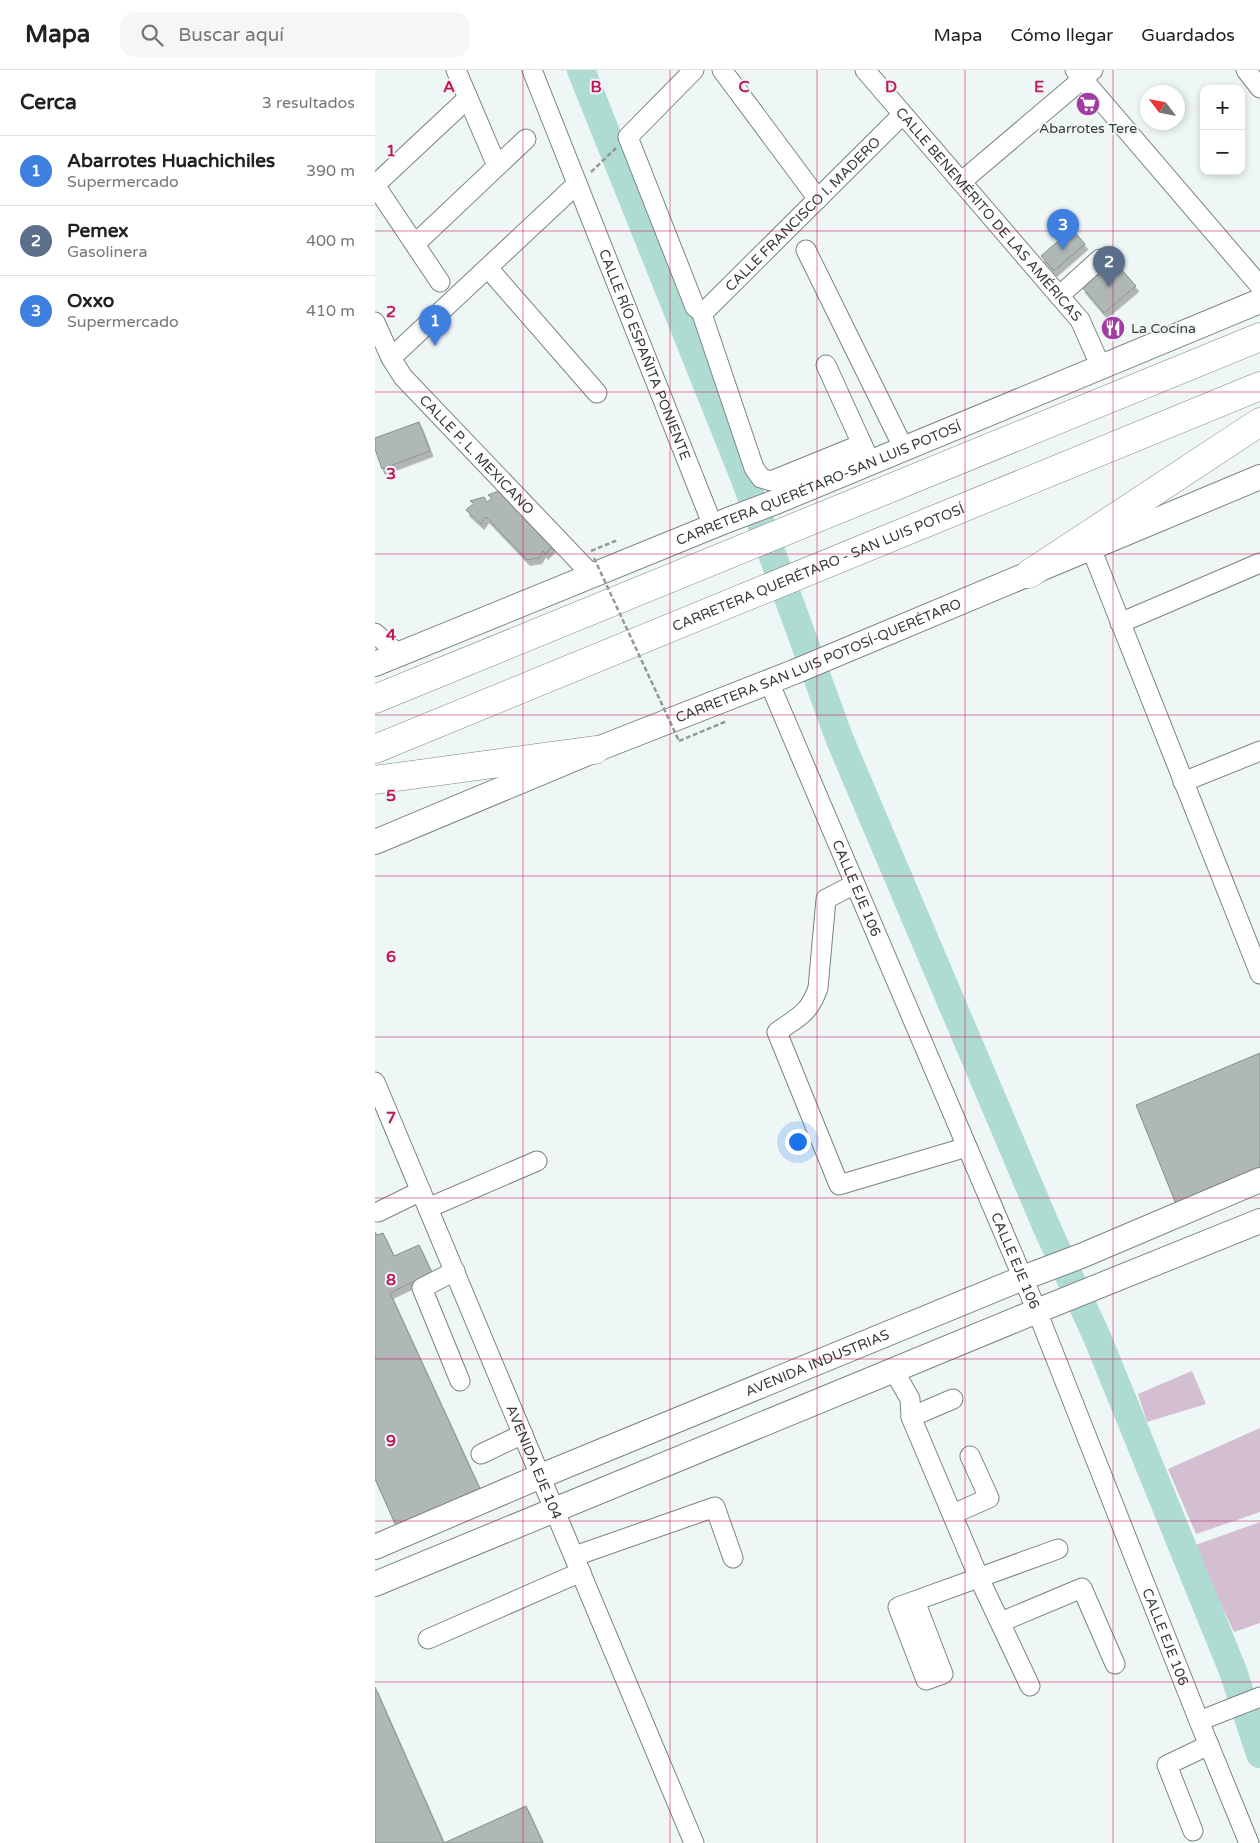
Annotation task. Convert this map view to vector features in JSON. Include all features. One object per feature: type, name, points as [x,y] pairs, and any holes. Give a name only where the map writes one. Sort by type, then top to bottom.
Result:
[{"type":"highway","points":[[375,698],[1260,337]]},
{"type":"highway","name":"CARRETERA QUERÉTARO - SAN LUIS POTOSÍ","points":[[375,749],[1260,386]]},
{"type":"highway","points":[[1029,574],[1260,422]]},
{"type":"highway","points":[[375,780],[595,750]]},
{"type":"main road","name":"CARRETERA QUERÉTARO-SAN LUIS POTOSÍ","points":[[375,664],[399,655],[593,566],[720,523],[778,501],[866,453],[904,449],[1260,301]]},
{"type":"main road","name":"CARRETERA SAN LUIS POTOSÍ-QUERÉTARO","points":[[375,842],[595,750],[794,672],[1260,477]]},
{"type":"main road","name":"AVENIDA INDUSTRIAS","points":[[375,1547],[541,1476],[1081,1256],[1260,1180]]},
{"type":"main road","points":[[375,1584],[1046,1307],[1260,1221]]},
{"type":"street","points":[[456,70],[497,166]]},
{"type":"street","name":"CALLE RÍO ESPAÑITA PONIENTE","points":[[532,70],[582,180],[720,523]]},
{"type":"street","points":[[694,70],[622,142],[695,307],[701,311],[754,468],[761,478],[771,481],[866,453],[826,365]]},
{"type":"street","points":[[722,70],[818,199]]},
{"type":"street","name":"CALLE BENEMÉRITO DE LAS AMÉRICAS","points":[[865,70],[1079,320],[1101,367]]},
{"type":"street","points":[[1246,70],[1260,88]]},
{"type":"street","points":[[961,182],[1084,73],[1260,286]]},
{"type":"street","points":[[440,282],[375,185],[468,98]]},
{"type":"street","name":"CALLE FRANCISCO I. MADERO","points":[[701,311],[708,308],[902,115]]},
{"type":"street","points":[[415,244],[527,139]]},
{"type":"street","points":[[391,358],[582,180]]},
{"type":"street","points":[[805,250],[904,449]]},
{"type":"street","points":[[1059,296],[1100,259]]},
{"type":"street","points":[[488,268],[597,393]]},
{"type":"street","name":"CALLE P. L. MEXICANO","points":[[375,323],[391,358],[403,377],[593,566]]},
{"type":"street","points":[[1091,548],[1260,974]]},
{"type":"street","points":[[1120,623],[1260,563]]},
{"type":"street","points":[[375,633],[399,655]]},
{"type":"street","name":"CALLE EJE 106","points":[[769,682],[967,1147],[1032,1275],[1046,1307],[1208,1718],[1209,1745],[1249,1843]]},
{"type":"street","points":[[1183,782],[1260,751]]},
{"type":"street","points":[[855,884],[826,899],[818,988],[807,1010],[777,1032],[839,1184],[967,1147]]},
{"type":"street","name":"AVENIDA EJE 104","points":[[375,1082],[694,1843]]},
{"type":"street","points":[[428,1208],[537,1161]]},
{"type":"street","points":[[379,1212],[421,1191]]},
{"type":"street","points":[[455,1271],[422,1288],[460,1381]]},
{"type":"street","points":[[894,1371],[910,1399],[911,1417],[979,1578],[1030,1686]]},
{"type":"street","points":[[911,1417],[953,1399]]},
{"type":"street","points":[[481,1454],[523,1434]]},
{"type":"street","points":[[953,1514],[989,1498],[970,1456]]},
{"type":"street","points":[[428,1639],[578,1564],[715,1507],[733,1558]]},
{"type":"street","points":[[915,1601],[1058,1549]]},
{"type":"street","points":[[1001,1622],[1082,1588],[1115,1664]]},
{"type":"street","points":[[1208,1718],[1259,1697]]},
{"type":"street","points":[[1193,1831],[1167,1765],[1209,1745]]},
{"type":"path","points":[[582,180],[622,142]]},
{"type":"path","points":[[593,566],[679,741]]},
{"type":"shaded area","points":[[1192,1371],[1206,1404],[1147,1422],[1138,1394]]},
{"type":"shaded area","points":[[1260,1428],[1260,1512],[1196,1534],[1168,1469]]},
{"type":"shaded area","points":[[1260,1522],[1260,1623],[1234,1632],[1193,1546]]},
{"type":"building","points":[[1072,229],[1085,244],[1054,271],[1041,256]]},
{"type":"building","points":[[1113,260],[1136,286],[1104,313],[1082,287]]},
{"type":"building","points":[[419,422],[430,451],[382,469],[375,449],[375,438]]},
{"type":"building","points":[[504,489],[554,545],[545,554],[543,551],[539,558],[527,560],[486,517],[481,524],[466,510],[474,503],[470,501],[484,497],[487,502],[492,498],[488,495]]},
{"type":"building","points":[[1260,1053],[1260,1169],[1176,1204],[1136,1105]]},
{"type":"building","points":[[375,1232],[377,1235],[383,1233],[394,1256],[419,1245],[432,1273],[390,1293],[480,1489],[397,1528],[375,1479]]},
{"type":"building","points":[[375,1687],[444,1843],[375,1843]]},
{"type":"building","points":[[526,1806],[543,1843],[444,1843]]},
{"type":"waterway","points":[[581,70],[744,477],[840,740],[1047,1228],[1097,1337],[1233,1671],[1260,1754]]},
{"type":"place","name":"Abarrotes Tere","points":[[1088,104]]},
{"type":"place","name":"Oxxo","points":[[1063,250]]},
{"type":"place","name":"Pemex","points":[[1109,287]]},
{"type":"place","name":"La Cocina","points":[[1113,328]]},
{"type":"place","name":"Abarrotes Huachichiles","points":[[435,346]]}]
